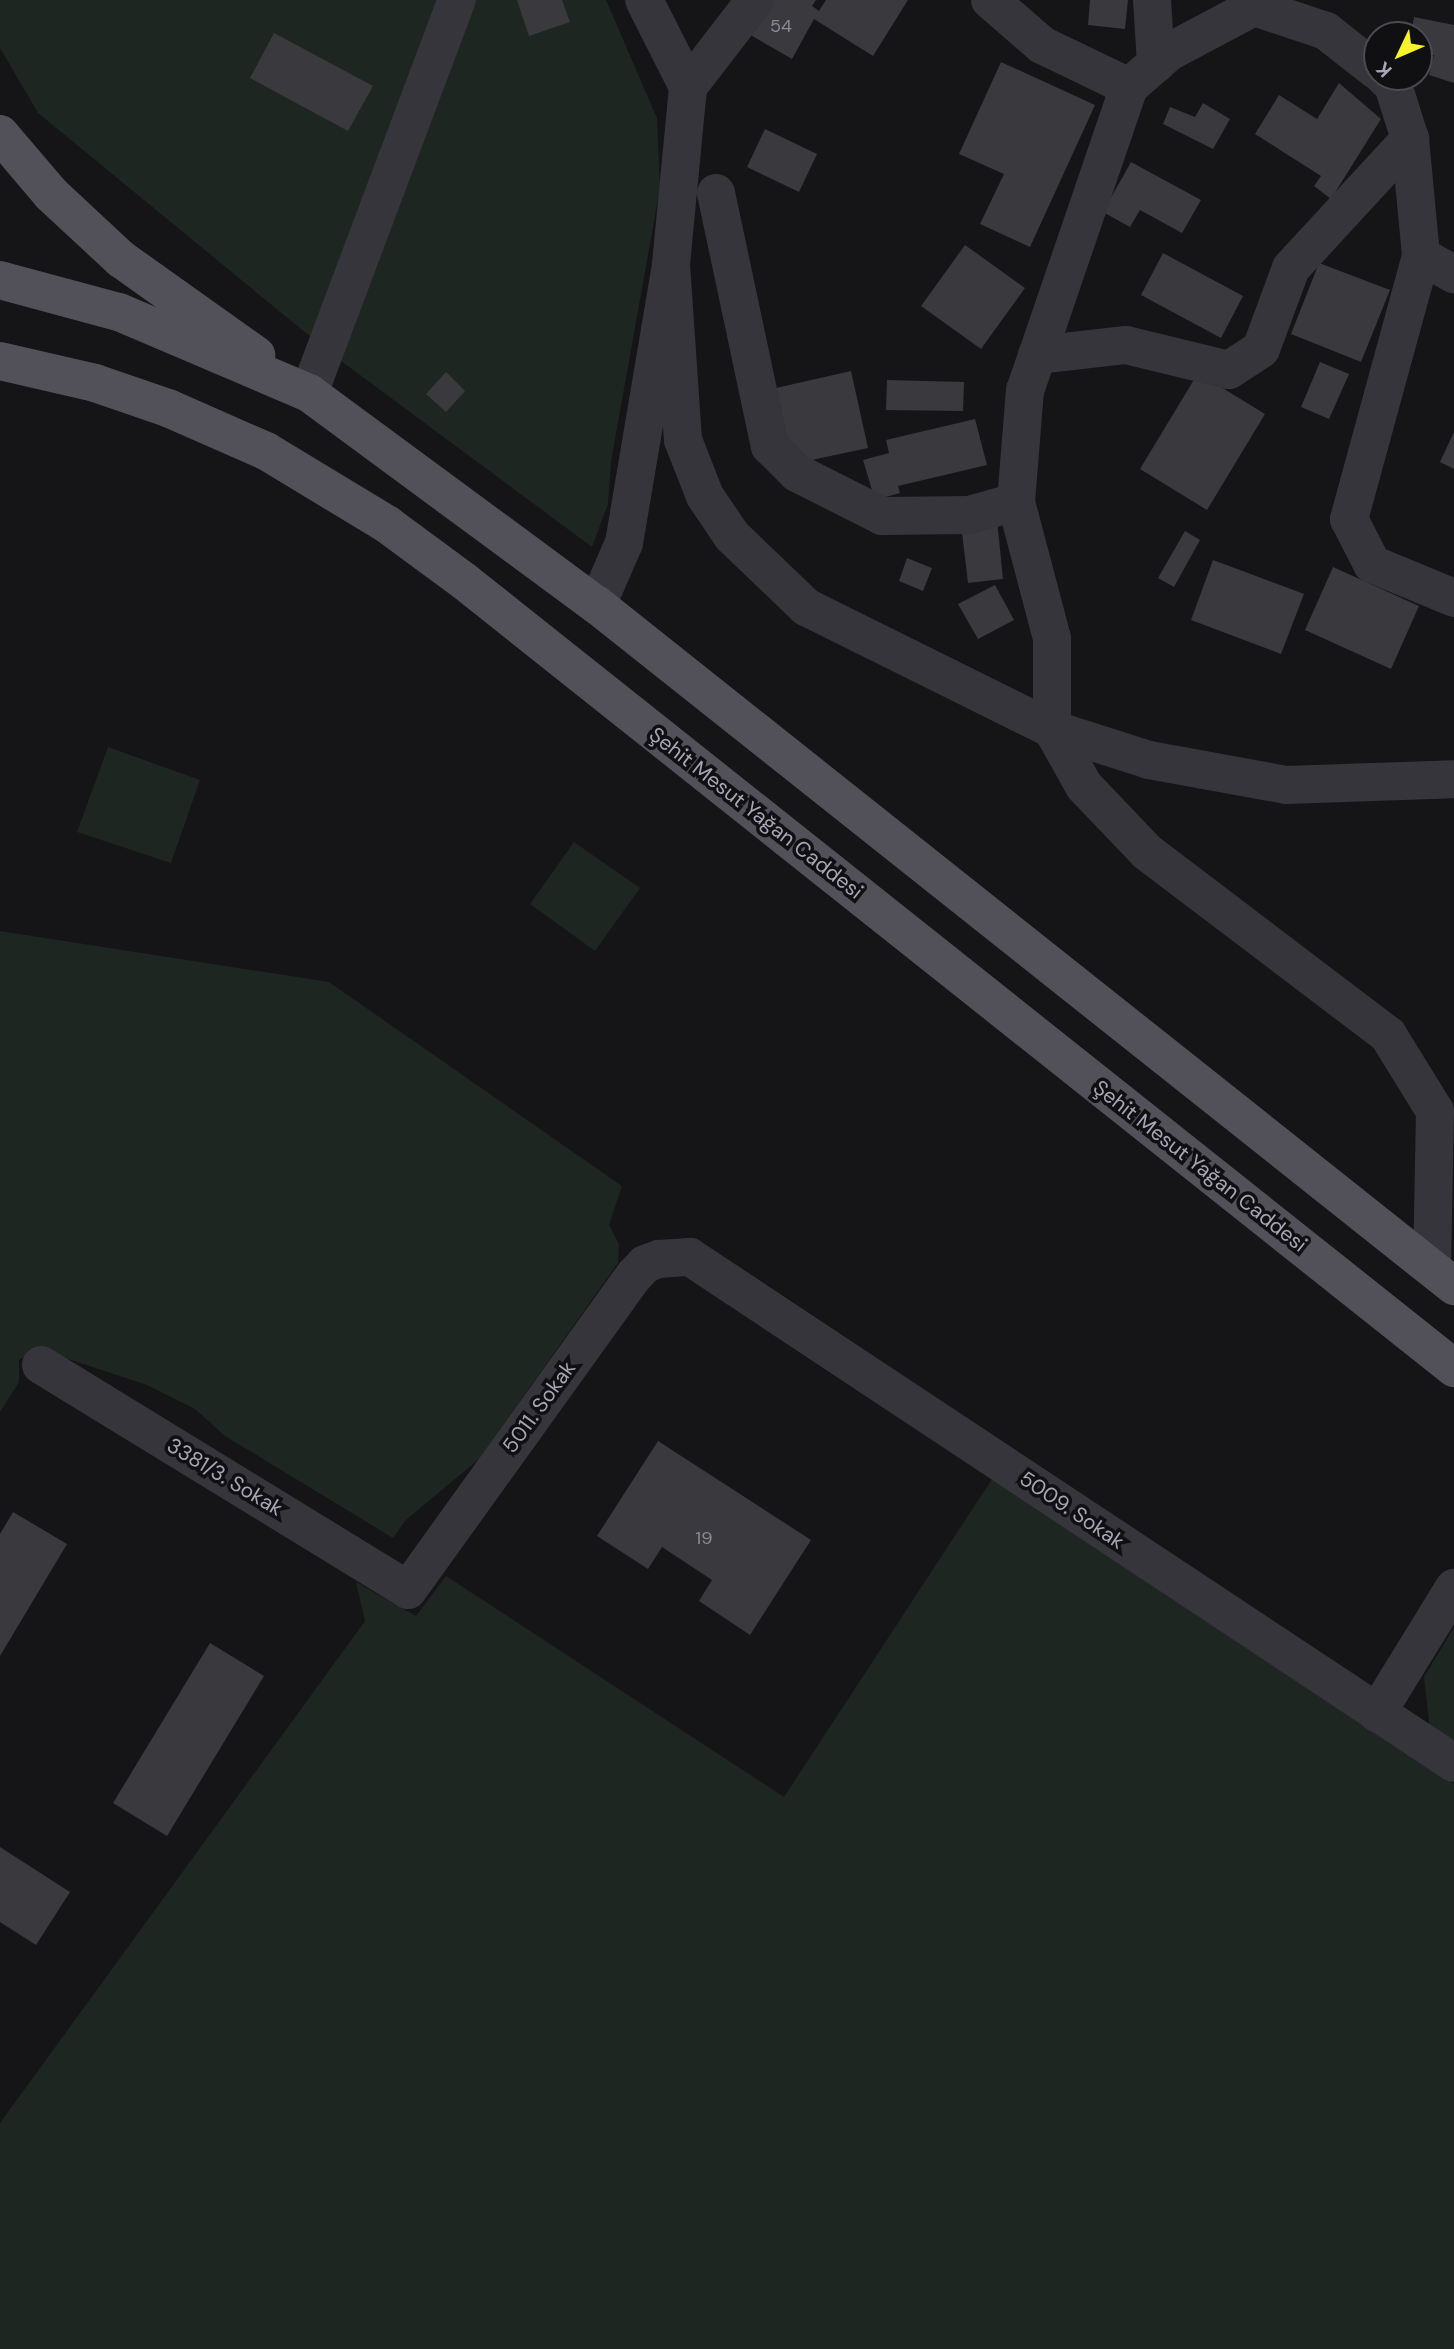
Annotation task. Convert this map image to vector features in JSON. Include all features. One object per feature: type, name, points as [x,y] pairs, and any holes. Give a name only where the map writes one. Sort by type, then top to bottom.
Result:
[{"type":"main road","points":[[0,134],[51,194],[121,259],[309,393],[597,605],[1443,1277]]},
{"type":"main road","points":[[0,280],[119,312],[309,393]]},
{"type":"main road","name":"Şehit Mesut Yağan Caddesi","points":[[0,361],[94,383],[168,408],[266,451],[388,525],[464,581],[1454,1368]]},
{"type":"street","points":[[309,393],[457,0]]},
{"type":"street","points":[[644,0],[688,87]]},
{"type":"street","points":[[597,605],[624,543],[671,264],[688,87],[755,0]]},
{"type":"street","points":[[989,0],[1042,45],[1142,76]]},
{"type":"street","points":[[1152,0],[1142,76],[1025,390],[1016,502],[1052,638],[1052,729],[1084,786],[1147,852],[1388,1035],[1444,1121],[1443,1277]]},
{"type":"street","points":[[1142,76],[1252,3],[1326,32],[1363,60]]},
{"type":"street","points":[[1395,91],[1410,139],[1421,256],[1349,519],[1372,564],[1454,598]]},
{"type":"street","points":[[1037,355],[1126,345],[1229,370],[1261,349],[1291,268],[1410,139]]},
{"type":"street","points":[[716,193],[770,446],[797,473],[882,516],[969,515],[1016,502]]},
{"type":"street","points":[[1421,256],[1454,274]]},
{"type":"street","points":[[671,264],[684,440],[705,496],[733,536],[806,607],[1052,729],[1149,760],[1286,785],[1454,779]]},
{"type":"street","name":"5011. Sokak","points":[[408,1590],[634,1276],[645,1264],[659,1259],[690,1257]]},
{"type":"street","name":"5009. Sokak","points":[[690,1257],[1454,1763]]},
{"type":"street","name":"3381/3. Sokak","points":[[41,1365],[408,1590]]},
{"type":"street","points":[[1377,1713],[1454,1588]]},
{"type":"shaded area","points":[[0,0],[606,0],[657,118],[660,188],[611,462],[608,504],[592,547],[329,352],[38,113],[0,48]]},
{"type":"shaded area","points":[[108,747],[200,780],[171,863],[77,832]]},
{"type":"shaded area","points":[[574,842],[640,888],[595,951],[530,904]]},
{"type":"shaded area","points":[[0,931],[329,982],[622,1186],[609,1225],[619,1244],[618,1263],[479,1459],[406,1520],[393,1538],[225,1436],[195,1409],[147,1385],[38,1349],[19,1360],[19,1382],[0,1412]]},
{"type":"shaded area","points":[[994,1476],[1454,1784],[1454,2349],[0,2349],[0,2123],[365,1621],[356,1582],[416,1616],[446,1576],[784,1797]]},
{"type":"shaded area","points":[[1454,1627],[1454,1746],[1430,1731],[1424,1677]]},
{"type":"building","points":[[517,0],[562,0],[570,22],[529,36]]},
{"type":"building","points":[[766,0],[816,0],[812,6],[819,11],[826,0],[908,0],[873,56],[814,19],[792,59],[747,33]]},
{"type":"building","points":[[1090,0],[1128,0],[1125,29],[1088,25]]},
{"type":"building","points":[[1414,17],[1454,25],[1454,83],[1433,76],[1433,21],[1413,21]]},
{"type":"building","points":[[274,33],[373,86],[348,131],[250,78]]},
{"type":"building","points":[[1001,62],[1095,105],[1030,247],[980,224],[1004,174],[959,154]]},
{"type":"building","points":[[1339,83],[1381,119],[1331,199],[1314,186],[1321,176],[1255,134],[1279,95],[1317,119]]},
{"type":"building","points":[[1203,103],[1230,119],[1213,149],[1163,124],[1170,107],[1195,117]]},
{"type":"building","points":[[765,129],[817,154],[799,192],[747,167]]},
{"type":"building","points":[[1131,162],[1201,200],[1182,233],[1140,210],[1130,227],[1103,212]]},
{"type":"building","points":[[965,245],[1025,288],[981,349],[921,306]]},
{"type":"building","points":[[1163,253],[1243,296],[1221,338],[1141,295]]},
{"type":"building","points":[[1319,263],[1390,290],[1361,362],[1291,334]]},
{"type":"building","points":[[1320,362],[1349,374],[1329,419],[1301,407]]},
{"type":"building","points":[[851,371],[868,448],[793,464],[776,388]]},
{"type":"building","points":[[446,372],[465,391],[446,412],[426,394]]},
{"type":"building","points":[[1198,373],[1265,414],[1207,510],[1140,469]]},
{"type":"building","points":[[887,380],[964,382],[963,411],[886,410]]},
{"type":"building","points":[[975,419],[987,465],[898,486],[900,493],[875,500],[863,460],[889,453],[886,440]]},
{"type":"building","points":[[1454,432],[1454,469],[1440,462]]},
{"type":"building","points":[[997,520],[1003,579],[968,583],[961,524]]},
{"type":"building","points":[[1185,531],[1200,540],[1174,587],[1158,578]]},
{"type":"building","points":[[907,558],[932,568],[923,591],[899,581]]},
{"type":"building","points":[[1213,560],[1304,594],[1281,654],[1191,620]]},
{"type":"building","points":[[1333,567],[1419,606],[1391,669],[1305,630]]},
{"type":"building","points":[[995,585],[1014,620],[978,639],[958,604]]},
{"type":"building","points":[[658,1441],[811,1540],[750,1635],[699,1601],[712,1580],[662,1547],[648,1569],[597,1536]]},
{"type":"building","points":[[13,1512],[67,1544],[0,1656],[0,1534]]},
{"type":"building","points":[[210,1643],[264,1676],[167,1836],[113,1803]]},
{"type":"building","points":[[0,1847],[70,1892],[36,1945],[0,1922]]}]
